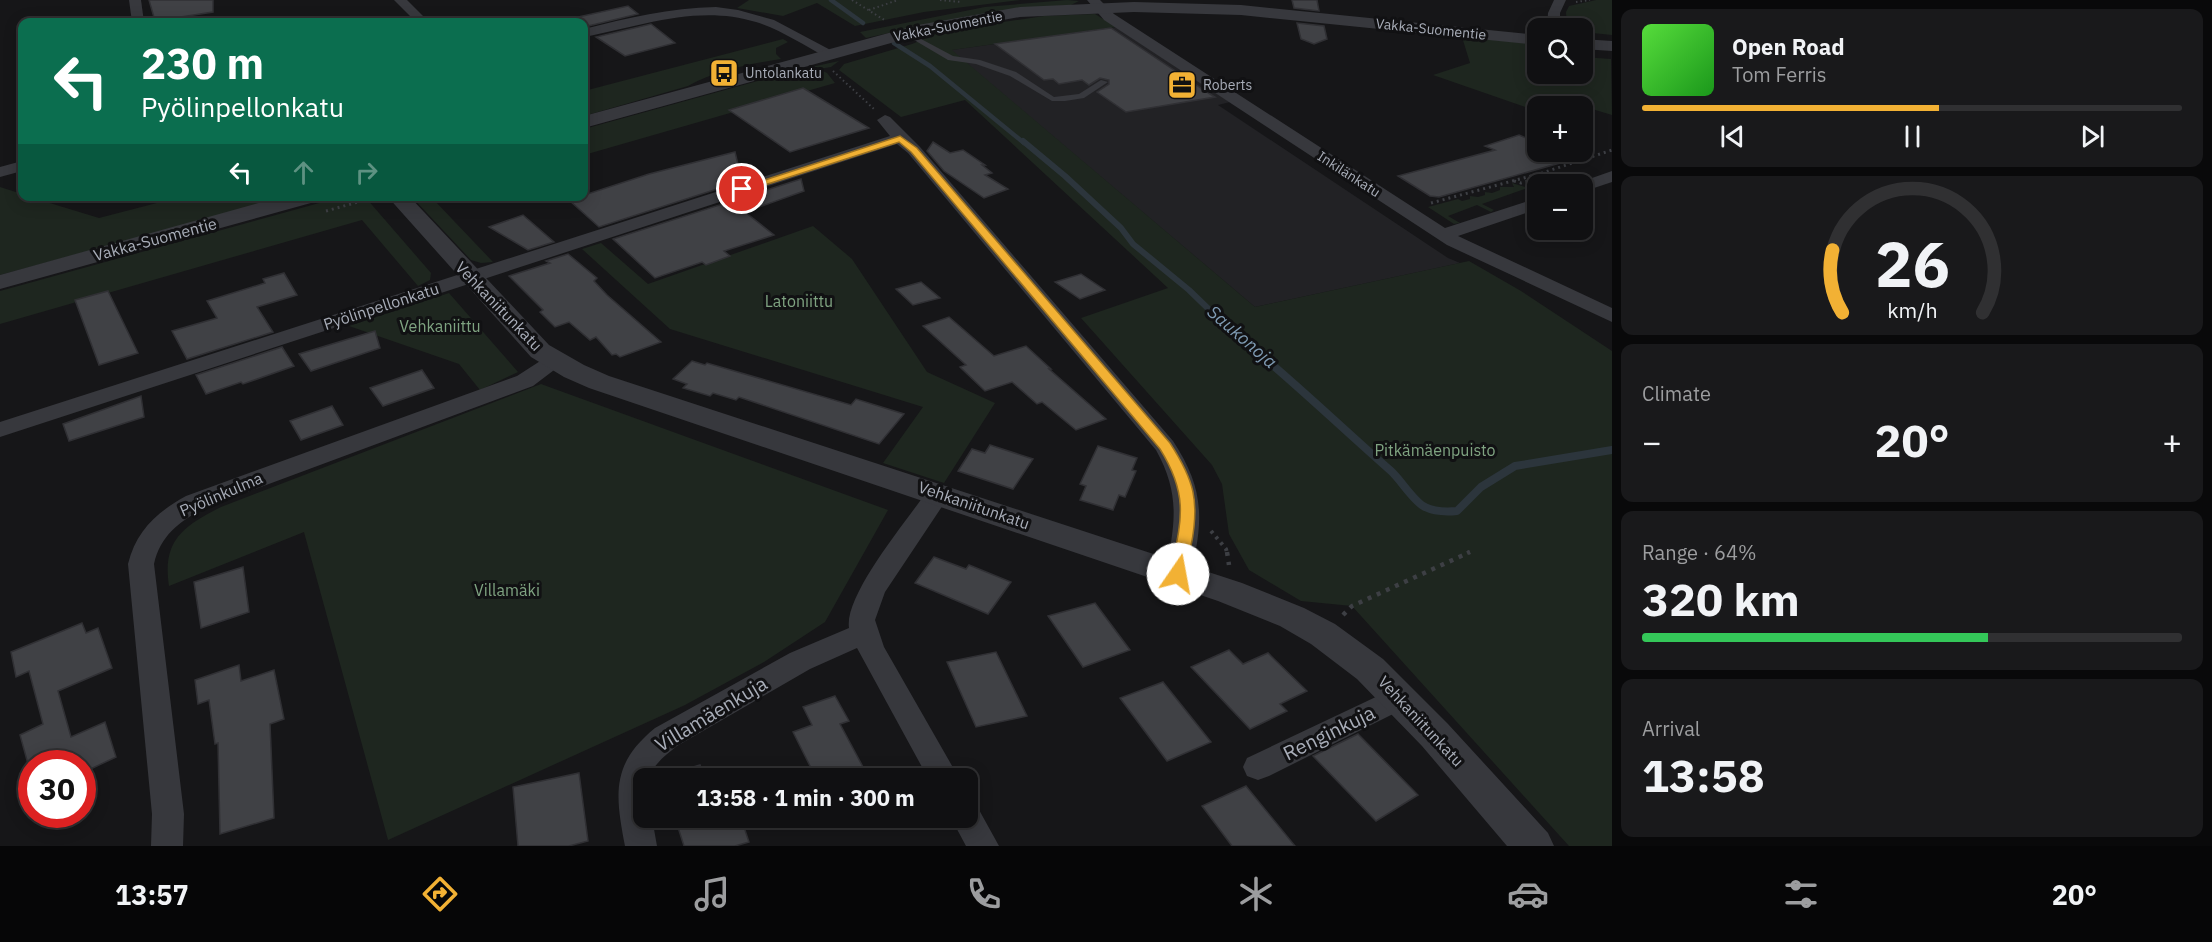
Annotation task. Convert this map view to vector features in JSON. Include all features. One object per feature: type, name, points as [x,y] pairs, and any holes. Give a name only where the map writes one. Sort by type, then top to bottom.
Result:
[{"type":"street","points":[[135,0],[137,18]]},
{"type":"street","points":[[400,0],[419,18]]},
{"type":"street","points":[[1554,18],[1560,0]]},
{"type":"street","points":[[658,4],[670,12]]},
{"type":"street","name":"Vakka-Suomentie","points":[[588,121],[831,61],[906,33],[1003,14],[1096,4],[1251,10],[1527,39]]},
{"type":"street","name":"Inkilänkatu","points":[[1096,4],[1123,26],[1442,234],[1479,255],[1612,316]]},
{"type":"street","points":[[588,32],[670,12],[714,11],[747,15],[772,24],[831,61]]},
{"type":"street","points":[[1593,45],[1612,46]]},
{"type":"street","points":[[885,120],[914,150],[1165,446],[1186,486],[1188,525],[1178,574]]},
{"type":"street","name":"Pyölinpellonkatu","points":[[0,430],[900,138]]},
{"type":"street","points":[[0,172],[18,167]]},
{"type":"street","points":[[1593,183],[1612,176]]},
{"type":"street","name":"Vakka-Suomentie","points":[[0,282],[292,201]]},
{"type":"street","name":"Vehkaniitunkatu","points":[[402,201],[540,351],[598,382],[1178,574],[1292,617],[1323,634],[1370,669],[1399,698],[1435,735],[1533,846]]},
{"type":"street","points":[[1442,234],[1527,207]]},
{"type":"street","name":"Pyölinkulma","points":[[168,846],[168,814],[141,564],[143,550],[152,535],[164,521],[195,502],[525,381],[555,360]]},
{"type":"street","points":[[938,768],[872,651],[864,633],[862,618],[868,597],[939,494]]},
{"type":"street","name":"Villamäenkuja","points":[[641,846],[633,783],[637,766],[650,748],[800,662],[864,633]]},
{"type":"street","name":"Renginkuja","points":[[1258,767],[1399,698]]},
{"type":"street","points":[[973,828],[983,846]]},
{"type":"lane","points":[[906,33],[948,56],[977,62],[1013,74],[1052,99],[1082,96],[1104,82]]},
{"type":"path","points":[[852,0],[890,23]]},
{"type":"path","points":[[869,10],[898,0]]},
{"type":"path","points":[[831,61],[885,120]]},
{"type":"path","points":[[1430,203],[1513,181],[1521,183],[1539,178],[1538,174],[1612,150]]},
{"type":"path","points":[[1188,512],[1211,531],[1226,549],[1230,567]]},
{"type":"path","points":[[1323,634],[1352,606],[1472,551]]},
{"type":"shaded area","points":[[1116,27],[1230,102],[1218,105],[1448,258],[1460,263],[1255,307],[951,50]]},
{"type":"green space","points":[[749,0],[1021,0],[924,12],[855,26],[817,3],[783,16],[737,8]]},
{"type":"green space","points":[[1596,0],[1612,0],[1612,35],[1593,33],[1593,18],[1566,18],[1569,6]]},
{"type":"green space","points":[[1079,1],[1071,5],[968,17],[866,38],[860,32],[985,7]]},
{"type":"green space","name":"Pitkämäenpuisto","points":[[1095,14],[1116,27],[952,50],[1255,307],[1469,261],[1521,291],[1612,351],[1612,846],[1569,846],[1352,606],[1301,601],[1249,570],[1229,534],[1222,484],[1212,465],[1081,318],[1168,288],[965,100],[901,117],[839,70],[844,64],[912,44],[943,31],[1044,16]]},
{"type":"green space","points":[[1462,37],[1527,43],[1527,84],[1593,84],[1593,58],[1611,59],[1612,115],[1593,109],[1593,96],[1527,96],[1527,108],[1433,75],[1470,63]]},
{"type":"green space","points":[[783,39],[788,42],[776,48],[776,54],[781,59],[733,68],[688,86],[588,115],[588,90]]},
{"type":"green space","points":[[839,61],[831,67],[819,69],[827,73],[835,83],[588,154],[588,128],[797,70]]},
{"type":"green space","points":[[1512,183],[1527,188],[1482,204],[1494,210],[1491,212],[1477,205],[1448,216],[1460,223],[1454,224],[1428,207],[1458,199],[1462,201],[1470,199],[1470,196],[1478,197],[1485,195],[1485,192],[1492,193],[1500,190],[1500,187],[1514,187]]},
{"type":"green space","points":[[0,187],[18,193],[18,201],[43,201],[99,218],[165,201],[274,201],[0,275]]},
{"type":"green space","points":[[326,201],[369,201],[431,273],[430,280],[418,286],[362,220],[0,324],[0,291]]},
{"type":"green space","points":[[416,201],[435,201],[493,262],[481,263],[471,260]]},
{"type":"green space","name":"Latoniittu","points":[[813,226],[852,259],[927,372],[995,403],[944,483],[883,463],[923,407],[670,329],[582,249],[601,243],[648,284]]},
{"type":"green space","name":"Vehkaniittu","points":[[449,293],[518,372],[480,390],[459,364],[349,326]]},
{"type":"green space","name":"Villamäki","points":[[541,384],[888,510],[825,622],[764,662],[685,705],[388,840],[304,532],[169,586],[168,570],[172,546],[186,528],[221,507]]},
{"type":"building","points":[[149,0],[213,0],[213,12],[174,18],[154,18]]},
{"type":"building","points":[[1292,0],[1317,0],[1319,11],[1294,8]]},
{"type":"building","points":[[628,6],[638,14],[588,26],[588,18],[574,18]]},
{"type":"building","points":[[1297,23],[1324,26],[1327,39],[1314,44],[1301,39]]},
{"type":"building","points":[[651,24],[675,43],[625,56],[596,37]]},
{"type":"building","points":[[1111,28],[1215,97],[1126,112],[1097,92],[1109,84],[1109,80],[1100,78],[1089,85],[1082,80],[1059,84],[1053,79],[1044,80],[995,44]]},
{"type":"building","points":[[803,88],[869,128],[790,152],[729,110]]},
{"type":"building","points":[[1519,135],[1527,138],[1527,162],[1564,162],[1439,197],[1430,196],[1398,176],[1495,150],[1485,146]]},
{"type":"building","points":[[933,142],[950,153],[963,150],[985,165],[982,165],[992,173],[985,175],[1008,189],[984,198],[944,171],[927,151]]},
{"type":"building","points":[[735,152],[742,181],[599,227],[570,201],[588,201],[588,194],[649,174]]},
{"type":"building","points":[[801,179],[804,191],[745,212],[774,235],[724,251],[730,256],[706,265],[702,262],[655,278],[613,239]]},
{"type":"building","points":[[523,215],[554,242],[528,250],[489,227]]},
{"type":"building","points":[[568,254],[597,278],[594,281],[607,295],[661,342],[620,357],[616,354],[612,355],[596,337],[590,340],[569,322],[555,327],[540,312],[543,310],[509,276],[550,263],[546,261]]},
{"type":"building","points":[[284,273],[297,295],[257,307],[273,332],[187,359],[172,331],[217,318],[207,301],[265,283],[263,279]]},
{"type":"building","points":[[1081,274],[1105,290],[1080,299],[1055,282]]},
{"type":"building","points":[[921,282],[940,298],[913,305],[896,289]]},
{"type":"building","points":[[108,291],[138,353],[99,365],[75,300]]},
{"type":"building","points":[[949,317],[994,356],[1026,346],[1106,419],[1076,430],[1042,402],[1037,404],[1012,382],[985,391],[960,367],[966,365],[923,326]]},
{"type":"building","points":[[375,331],[380,348],[311,371],[299,354]]},
{"type":"building","points":[[282,347],[294,366],[243,384],[241,382],[206,394],[196,375]]},
{"type":"building","points":[[692,361],[705,365],[707,363],[851,405],[856,399],[904,414],[879,444],[739,397],[736,400],[713,393],[710,396],[683,388],[687,384],[673,379]]},
{"type":"building","points":[[422,370],[434,388],[383,406],[370,388]]},
{"type":"building","points":[[141,396],[144,417],[69,441],[63,424]]},
{"type":"building","points":[[332,406],[343,425],[301,440],[290,421]]},
{"type":"building","points":[[990,445],[1033,459],[1013,489],[958,471],[972,449],[985,453]]},
{"type":"building","points":[[1098,446],[1137,458],[1132,470],[1136,471],[1125,497],[1119,495],[1113,510],[1080,500],[1086,486],[1080,484]]},
{"type":"building","points":[[934,557],[966,569],[969,565],[1011,582],[988,614],[915,583]]},
{"type":"building","points":[[243,567],[249,612],[201,628],[194,582]]},
{"type":"building","points":[[1095,603],[1130,650],[1083,667],[1048,616]]},
{"type":"building","points":[[82,623],[86,633],[98,628],[112,668],[58,691],[71,737],[105,722],[116,757],[96,766],[96,750],[24,750],[20,735],[43,724],[29,671],[16,677],[11,652]]},
{"type":"building","points":[[1229,650],[1243,664],[1268,653],[1307,691],[1280,704],[1287,711],[1250,729],[1191,667]]},
{"type":"building","points":[[996,652],[1027,716],[976,727],[947,662]]},
{"type":"building","points":[[239,665],[241,681],[274,670],[284,719],[270,724],[274,818],[220,834],[218,743],[215,744],[209,700],[198,704],[195,680]]},
{"type":"building","points":[[1163,682],[1211,742],[1167,761],[1120,698]]},
{"type":"building","points":[[835,696],[849,721],[840,724],[863,767],[811,768],[793,732],[812,725],[803,707]]},
{"type":"building","points":[[1358,734],[1418,795],[1376,821],[1313,756]]},
{"type":"building","points":[[579,773],[588,841],[569,846],[518,846],[513,787]]},
{"type":"building","points":[[1246,786],[1295,846],[1232,846],[1202,806]]},
{"type":"building","points":[[678,828],[744,828],[749,842],[735,846],[684,846]]},
{"type":"waterway","points":[[831,0],[863,23]]},
{"type":"waterway","name":"Saukonoja","points":[[894,43],[930,66],[1024,143]]},
{"type":"waterway","name":"Saukonoja","points":[[1023,141],[1065,176],[1121,228],[1133,244],[1189,290],[1223,323]]},
{"type":"waterway","name":"Saukonoja","points":[[1221,322],[1307,395],[1391,471],[1416,501],[1429,509],[1457,511],[1481,487],[1515,466],[1612,450]]},
{"type":"place","name":"Untolankatu","points":[[724,73]]},
{"type":"place","name":"Roberts","points":[[1182,85]]},
{"type":"route","points":[[742,189],[900,138],[914,150],[1165,446],[1186,486],[1189,504],[1188,525],[1178,574]]}]
